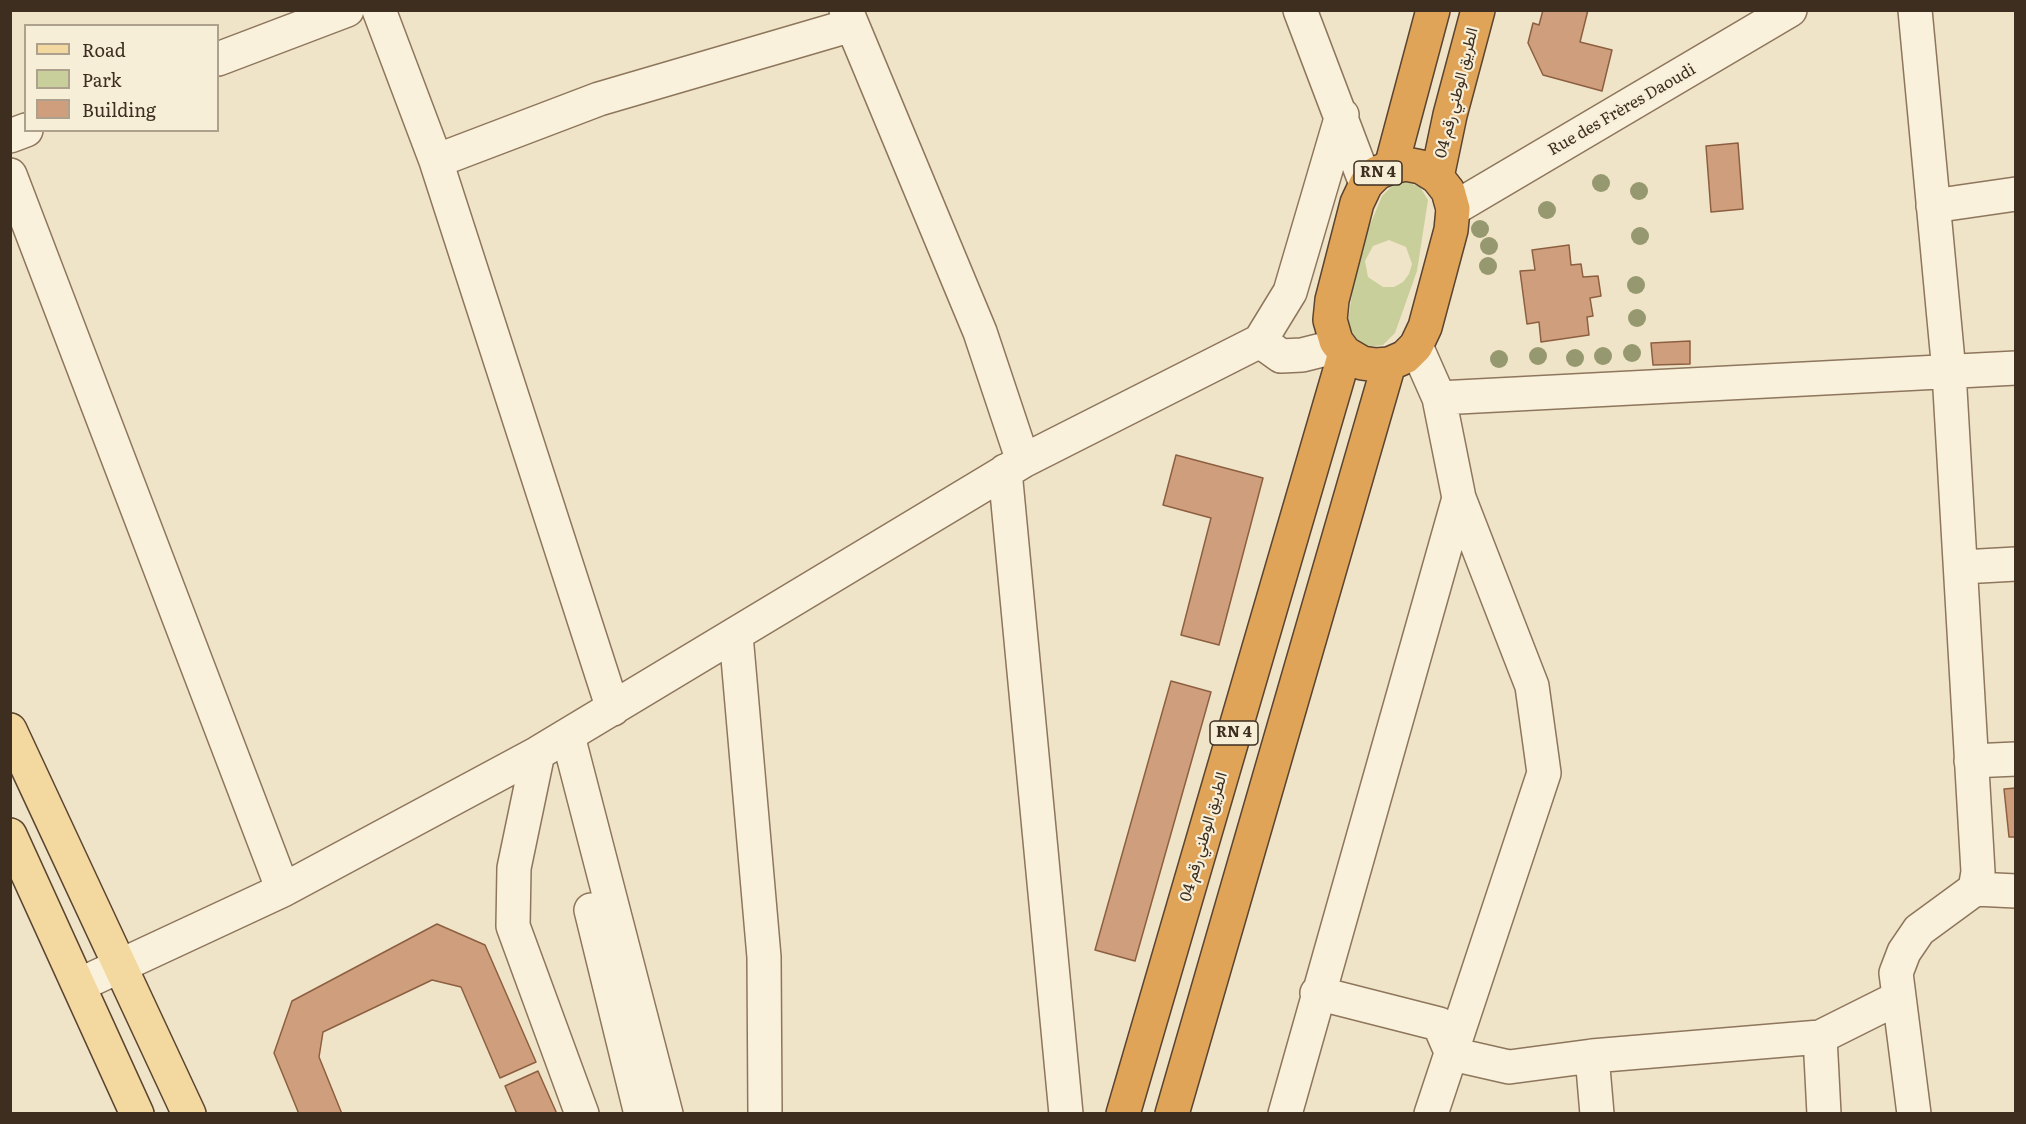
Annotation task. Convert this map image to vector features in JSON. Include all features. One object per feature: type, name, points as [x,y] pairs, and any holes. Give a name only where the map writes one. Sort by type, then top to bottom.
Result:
[{"type":"highway","name":"الطريق الوطني رقم 04","points":[[1123,1113],[1341,347],[1330,320],[1332,300],[1357,203],[1378,175],[1433,10]]},
{"type":"highway","name":"الطريق الوطني رقم 04","points":[[1437,177],[1450,115],[1478,10]]},
{"type":"highway","name":"الطريق الوطني رقم 04","points":[[1378,175],[1406,165],[1421,167],[1437,177],[1448,191],[1453,209]]},
{"type":"highway","points":[[1341,347],[1362,363],[1389,364],[1405,357],[1416,346],[1425,327],[1451,230],[1453,209]]},
{"type":"highway","name":"RN 4","points":[[1172,1113],[1389,364]]},
{"type":"main road","points":[[10,730],[189,1113]]},
{"type":"main road","points":[[10,835],[137,1113]]},
{"type":"street","points":[[219,59],[347,10]]},
{"type":"street","points":[[379,10],[436,161],[612,709]]},
{"type":"street","points":[[1300,10],[1342,115],[1378,175]]},
{"type":"street","points":[[1915,10],[1949,372],[1978,873],[1975,889]]},
{"type":"street","name":"Rue des Frères Daoudi","points":[[1453,209],[1788,11]]},
{"type":"street","points":[[436,161],[599,99],[849,18],[980,332],[1014,466],[1066,1113]]},
{"type":"street","points":[[79,985],[283,890],[552,745],[1014,466],[1260,341],[1290,292],[1342,115]]},
{"type":"street","points":[[10,175],[283,890]]},
{"type":"street","points":[[1933,206],[2016,194]]},
{"type":"street","points":[[1260,341],[1281,356],[1341,347]]},
{"type":"street","points":[[1416,346],[1439,398],[1459,498],[1532,686],[1544,773],[1431,1113]]},
{"type":"street","points":[[1439,398],[2016,368]]},
{"type":"street","points":[[1285,1113],[1317,993],[1459,498]]},
{"type":"street","points":[[1962,567],[2016,564]]},
{"type":"street","points":[[736,635],[764,957],[765,1113]]},
{"type":"street","points":[[552,745],[514,868],[513,926],[582,1113]]},
{"type":"street","points":[[552,745],[640,1113]]},
{"type":"street","points":[[552,745],[666,1113]]},
{"type":"street","points":[[1971,761],[2016,759]]},
{"type":"street","points":[[1914,1113],[1896,973],[1904,952],[1919,930],[1975,889],[2016,891]]},
{"type":"street","points":[[1317,993],[1439,1024],[1452,1054]]},
{"type":"street","points":[[1452,1054],[1509,1067],[1592,1056],[1820,1037],[1898,998]]},
{"type":"street","points":[[1820,1037],[1824,1113]]},
{"type":"street","points":[[1592,1056],[1597,1113]]},
{"type":"green space","points":[[1404,181],[1420,187],[1428,200],[1417,271],[1395,333],[1383,345],[1366,347],[1357,344],[1347,328],[1358,254],[1382,196],[1395,183]],"holes":[[[1389,240],[1406,247],[1412,264],[1403,282],[1394,287],[1383,287],[1368,277],[1365,261],[1373,246]]]},
{"type":"building","points":[[1543,10],[1588,10],[1580,42],[1612,50],[1602,91],[1543,75],[1528,43],[1533,23],[1539,25]]},
{"type":"building","points":[[1738,143],[1743,209],[1711,212],[1706,146]]},
{"type":"building","points":[[1569,245],[1571,265],[1581,264],[1583,277],[1598,276],[1601,296],[1590,298],[1593,316],[1587,317],[1589,335],[1541,342],[1539,322],[1527,324],[1520,271],[1535,270],[1532,250]]},
{"type":"building","points":[[1690,341],[1690,364],[1653,365],[1651,343]]},
{"type":"building","points":[[1176,455],[1263,478],[1219,645],[1181,635],[1211,518],[1163,505]]},
{"type":"building","points":[[1171,681],[1211,692],[1135,961],[1095,950]]},
{"type":"building","points":[[2016,788],[2016,837],[2009,837],[2004,789]]},
{"type":"building","points":[[437,924],[485,945],[536,1062],[500,1078],[461,987],[432,980],[323,1032],[319,1057],[342,1114],[299,1114],[274,1053],[292,1001]]},
{"type":"building","points":[[538,1071],[557,1114],[517,1114],[505,1086]]}]
